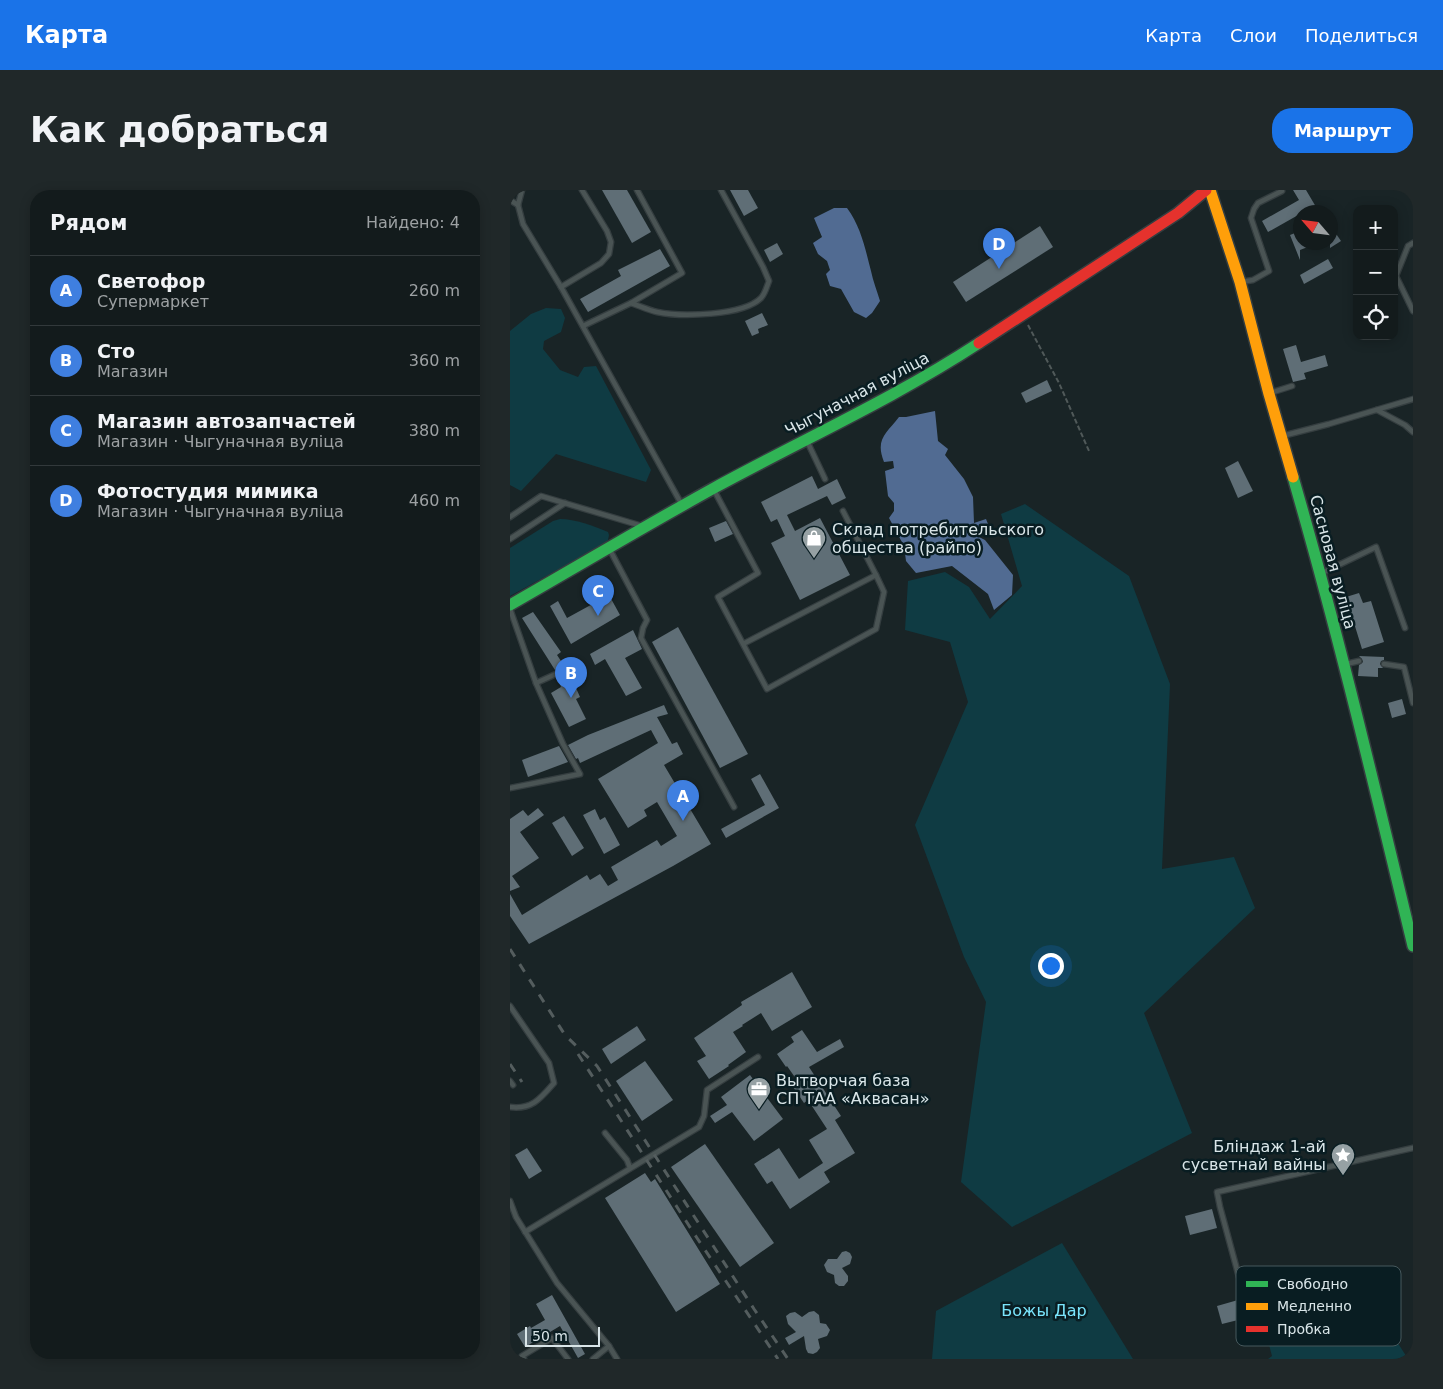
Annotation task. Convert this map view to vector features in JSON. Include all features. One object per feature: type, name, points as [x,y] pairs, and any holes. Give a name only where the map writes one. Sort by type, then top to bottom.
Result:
[{"type":"street","name":"Чыгуначная вуліца","points":[[510,607],[714,488],[949,363],[1178,213],[1206,190]]},
{"type":"street","name":"Сасновая вуліца","points":[[1210,190],[1240,282],[1269,394],[1320,574],[1363,738],[1413,946]]},
{"type":"lane","points":[[522,190],[518,205],[522,224],[561,287],[683,506]]},
{"type":"lane","points":[[561,287],[601,263],[609,254],[611,242],[607,231],[582,190]]},
{"type":"lane","points":[[583,326],[631,303],[682,273],[637,190]]},
{"type":"lane","points":[[631,303],[657,312],[703,314],[726,312],[750,306],[762,297],[769,281],[721,190]]},
{"type":"lane","points":[[1240,282],[1253,280],[1269,271],[1251,218],[1258,204],[1282,191]]},
{"type":"lane","points":[[510,200],[518,205]]},
{"type":"lane","points":[[1413,243],[1408,246],[1396,276],[1413,311]]},
{"type":"lane","points":[[1269,394],[1292,386]]},
{"type":"lane","points":[[1281,436],[1413,399]]},
{"type":"lane","points":[[1377,410],[1406,425],[1413,432]]},
{"type":"lane","points":[[807,440],[825,479]]},
{"type":"lane","points":[[714,488],[758,573],[718,597],[767,689],[876,629],[884,592],[843,511]]},
{"type":"lane","points":[[510,517],[541,496],[646,527]]},
{"type":"lane","points":[[510,539],[565,504]]},
{"type":"lane","points":[[1320,574],[1376,547],[1405,628]]},
{"type":"lane","points":[[610,548],[647,620],[642,628],[641,638],[734,807]]},
{"type":"lane","points":[[743,644],[876,575]]},
{"type":"lane","points":[[510,607],[536,683],[563,744],[580,774],[510,788]]},
{"type":"lane","points":[[1344,664],[1359,662]]},
{"type":"lane","points":[[536,683],[556,674],[571,663]]},
{"type":"lane","points":[[1384,664],[1404,667],[1413,703]]},
{"type":"lane","points":[[510,1006],[549,1063],[554,1083],[537,1102],[518,1108],[510,1107]]},
{"type":"lane","points":[[525,1232],[699,1127],[704,1116],[706,1090],[758,1057]]},
{"type":"lane","points":[[605,1133],[627,1160],[630,1168]]},
{"type":"lane","points":[[1236,1266],[1217,1192],[1413,1148]]},
{"type":"lane","points":[[510,1201],[516,1217],[557,1283],[609,1346],[617,1359]]},
{"type":"lane","points":[[524,1359],[522,1356],[552,1338],[568,1359]]},
{"type":"lane","points":[[593,1359],[609,1346]]},
{"type":"path","points":[[1023,315],[1059,383],[1089,451]]},
{"type":"green space","points":[[546,308],[561,309],[565,318],[561,332],[544,341],[543,349],[560,370],[578,377],[584,367],[596,366],[651,470],[646,482],[556,454],[521,491],[510,485],[510,331],[531,314]]},
{"type":"green space","points":[[1025,504],[1129,576],[1170,684],[1162,869],[1234,857],[1255,908],[1144,1013],[1192,1133],[1012,1227],[961,1182],[986,1002],[964,957],[915,825],[968,702],[950,642],[905,630],[908,581],[945,572],[969,587],[990,619],[1022,586],[1001,514]]},
{"type":"green space","points":[[560,519],[591,525],[608,532],[608,540],[603,545],[510,596],[510,548],[553,521]]},
{"type":"green space","name":"Божы Дар","points":[[1062,1243],[1133,1359],[932,1359],[936,1311]]},
{"type":"green space","points":[[1269,1346],[1400,1346],[1408,1359],[1268,1359],[1272,1356]]},
{"type":"shaded area","points":[[834,208],[847,208],[856,223],[880,301],[866,318],[854,312],[841,289],[830,286],[826,274],[830,270],[827,261],[818,254],[813,243],[822,237],[814,218]]},
{"type":"shaded area","points":[[935,411],[938,441],[948,449],[945,455],[964,479],[973,497],[974,523],[986,519],[988,524],[979,537],[985,540],[1013,575],[1012,595],[994,610],[988,594],[952,566],[916,573],[906,561],[904,546],[889,518],[894,511],[894,503],[888,496],[885,471],[894,468],[893,461],[884,462],[881,448],[883,437],[899,417]]},
{"type":"building","points":[[602,190],[627,190],[651,232],[632,243]]},
{"type":"building","points":[[730,190],[748,190],[758,208],[744,216]]},
{"type":"building","points":[[1293,190],[1306,190],[1315,205],[1293,205],[1293,218],[1268,232],[1262,221],[1299,200]]},
{"type":"building","points":[[1040,226],[1053,247],[966,302],[953,282]]},
{"type":"building","points":[[777,243],[783,254],[770,262],[764,250]]},
{"type":"building","points":[[660,249],[670,266],[588,312],[580,299],[621,276],[618,270]]},
{"type":"building","points":[[1296,250],[1300,250],[1300,260]]},
{"type":"building","points":[[1328,259],[1333,268],[1304,284],[1300,275]]},
{"type":"building","points":[[762,313],[768,325],[758,329],[759,333],[752,336],[745,321]]},
{"type":"building","points":[[1296,345],[1301,362],[1325,355],[1328,366],[1304,373],[1306,379],[1293,382],[1283,349]]},
{"type":"building","points":[[1047,380],[1052,391],[1026,403],[1021,393]]},
{"type":"building","points":[[1238,461],[1253,491],[1238,498],[1225,468]]},
{"type":"building","points":[[812,476],[818,489],[837,479],[846,498],[832,505],[827,496],[787,515],[795,531],[820,518],[850,575],[800,600],[771,543],[785,536],[777,519],[771,522],[761,502]]},
{"type":"building","points":[[726,521],[733,534],[715,542],[709,528]]},
{"type":"building","points":[[1359,593],[1363,603],[1371,601],[1384,642],[1362,649],[1346,597]]},
{"type":"building","points":[[609,595],[620,615],[571,644],[550,606],[558,601],[567,618]]},
{"type":"building","points":[[533,612],[561,652],[557,655],[563,664],[555,670],[522,618]]},
{"type":"building","points":[[678,627],[748,754],[720,768],[652,642]]},
{"type":"building","points":[[633,630],[642,649],[625,658],[642,688],[626,696],[605,659],[595,665],[590,654]]},
{"type":"building","points":[[1359,656],[1384,657],[1380,664],[1383,668],[1378,668],[1378,677],[1358,676],[1359,665],[1363,662]]},
{"type":"building","points":[[567,671],[580,697],[576,699],[586,719],[569,727],[551,693],[561,687],[558,678]]},
{"type":"building","points":[[1402,699],[1406,714],[1392,718],[1388,703]]},
{"type":"building","points":[[664,705],[668,714],[657,717],[672,744],[677,742],[683,754],[664,765],[711,844],[529,944],[510,916],[510,894],[522,915],[587,875],[590,880],[600,874],[608,886],[618,880],[611,867],[657,840],[661,846],[677,836],[657,802],[644,810],[647,816],[628,828],[598,779],[658,743],[651,730],[580,763],[568,745],[588,735]]},
{"type":"building","points":[[559,746],[568,762],[528,777],[522,760]]},
{"type":"building","points":[[760,774],[779,808],[726,838],[721,829],[765,805],[751,779]]},
{"type":"building","points":[[538,808],[544,815],[520,832],[539,858],[512,876],[520,887],[510,891],[510,819],[523,810],[528,816]]},
{"type":"building","points":[[595,809],[600,820],[605,817],[620,845],[604,854],[583,815]]},
{"type":"building","points":[[564,816],[584,848],[572,856],[552,823]]},
{"type":"building","points":[[792,972],[812,1007],[772,1031],[761,1013],[742,1025],[733,1032],[746,1052],[709,1079],[697,1061],[706,1056],[694,1038],[742,1005],[741,1002]]},
{"type":"building","points":[[637,1026],[646,1040],[611,1064],[602,1049]]},
{"type":"building","points":[[802,1030],[817,1052],[840,1039],[844,1047],[809,1067],[841,1116],[835,1120],[855,1153],[824,1172],[830,1182],[790,1209],[772,1181],[767,1184],[754,1164],[779,1148],[799,1179],[823,1163],[809,1140],[827,1129],[808,1100],[804,1103],[793,1087],[799,1083],[777,1054],[794,1042],[791,1037]]},
{"type":"building","points":[[645,1061],[673,1100],[642,1121],[616,1081]]},
{"type":"building","points":[[750,1075],[783,1119],[754,1141],[732,1112],[715,1123],[710,1116],[727,1105],[721,1097]]},
{"type":"building","points":[[705,1144],[774,1243],[740,1267],[671,1167]]},
{"type":"building","points":[[527,1148],[542,1171],[529,1179],[515,1155]]},
{"type":"building","points":[[645,1173],[651,1182],[655,1179],[720,1284],[676,1312],[605,1198]]},
{"type":"building","points":[[1212,1209],[1217,1228],[1190,1235],[1185,1216]]},
{"type":"building","points":[[846,1251],[852,1257],[850,1264],[842,1268],[848,1276],[848,1281],[844,1286],[839,1286],[835,1283],[834,1275],[827,1272],[824,1265],[828,1259],[837,1259],[842,1252]]},
{"type":"building","points":[[552,1295],[585,1354],[578,1358],[560,1326],[525,1347],[517,1334],[545,1320],[536,1304]]},
{"type":"building","points":[[1236,1301],[1236,1320],[1222,1324],[1217,1306]]},
{"type":"building","points":[[814,1311],[819,1315],[820,1323],[826,1324],[830,1330],[827,1336],[818,1339],[820,1348],[813,1354],[808,1353],[806,1349],[804,1336],[789,1345],[785,1338],[796,1332],[788,1324],[786,1316],[795,1312],[802,1317]]},
{"type":"railway","points":[[510,949],[565,1035],[597,1066],[788,1359]]},
{"type":"railway","points":[[578,1054],[778,1359]]},
{"type":"railway","points":[[510,1064],[522,1082]]},
{"type":"traffic: fast","points":[[510,605],[688,502],[915,382],[979,343]]},
{"type":"traffic: fast","points":[[1293,477],[1341,652],[1413,946]]},
{"type":"traffic: slow","points":[[1210,190],[1240,282],[1293,477]]},
{"type":"traffic: jam","points":[[979,343],[1178,213],[1206,190]]},
{"type":"place","name":"Фотостудия мимика","points":[[999,269]]},
{"type":"place","name":"Склад потребительского общества (райпо)","points":[[814,559]]},
{"type":"place","name":"Магазин автозапчастей","points":[[598,616]]},
{"type":"place","name":"Сто","points":[[571,698]]},
{"type":"place","name":"Светофор","points":[[683,821]]},
{"type":"place","name":"Вытворчая база СП ТАА «Аквасан»","points":[[759,1110]]},
{"type":"place","name":"Бліндаж 1-ай сусветнай вайны","points":[[1343,1176]]}]
